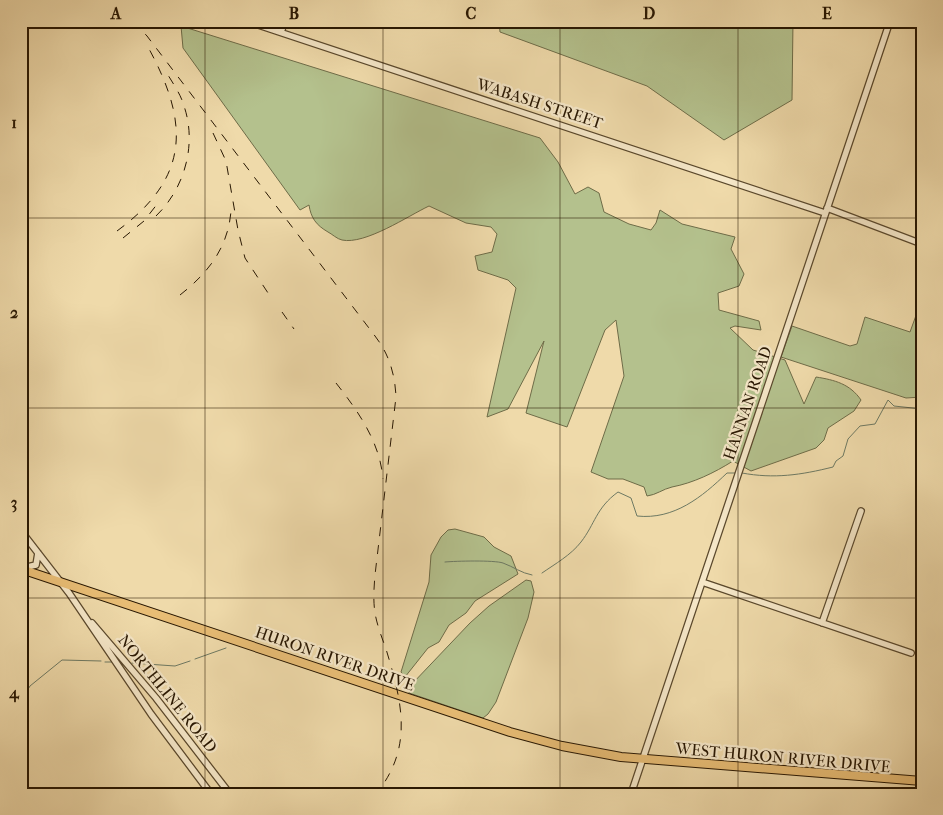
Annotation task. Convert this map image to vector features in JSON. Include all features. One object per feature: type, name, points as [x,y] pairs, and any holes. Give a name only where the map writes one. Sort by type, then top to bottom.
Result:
[{"type":"main road","name":"HURON RIVER DRIVE","points":[[21,569],[510,732],[579,750],[643,759]]},
{"type":"main road","name":"WEST HURON RIVER DRIVE","points":[[643,759],[922,781]]},
{"type":"street","name":"WABASH STREET","points":[[246,21],[826,210],[922,244]]},
{"type":"street","points":[[281,32],[285,21]]},
{"type":"street","name":"HANNAN ROAD","points":[[631,794],[890,21]]},
{"type":"street","points":[[822,623],[861,511]]},
{"type":"street","name":"NORTHLINE ROAD","points":[[21,531],[61,582],[151,714],[211,794]]},
{"type":"street","points":[[21,569],[36,565],[37,551]]},
{"type":"street","points":[[702,582],[911,653]]},
{"type":"street","name":"NORTHLINE ROAD","points":[[82,613],[156,698],[230,794]]},
{"type":"green space","points":[[499,21],[793,21],[792,100],[724,140],[647,86],[500,32]]},
{"type":"green space","points":[[181,26],[540,138],[558,162],[575,194],[588,187],[599,193],[604,212],[629,224],[651,230],[656,223],[660,210],[682,224],[735,237],[731,249],[744,274],[739,286],[718,293],[719,310],[759,321],[761,330],[735,326],[730,328],[753,350],[785,360],[804,404],[816,377],[847,386],[861,400],[854,411],[828,428],[824,440],[816,448],[751,471],[733,461],[696,480],[647,496],[644,487],[623,479],[608,479],[591,472],[624,376],[616,320],[605,330],[567,427],[526,413],[544,341],[508,409],[487,417],[516,288],[508,280],[478,270],[475,256],[492,252],[497,234],[491,227],[466,223],[429,206],[374,234],[351,240],[336,238],[317,224],[311,214],[309,205],[300,210],[183,48]]},
{"type":"green space","points":[[922,299],[922,397],[906,398],[781,357],[792,326],[850,346],[857,344],[865,317],[910,332]]},
{"type":"green space","points":[[455,529],[484,537],[494,547],[511,556],[518,574],[475,601],[466,613],[449,625],[439,642],[428,648],[405,677],[401,672],[429,582],[431,555],[441,537],[448,530]]},
{"type":"green space","points":[[526,580],[531,581],[534,592],[528,618],[496,702],[488,714],[483,718],[409,693],[411,685],[470,623],[489,606]]},
{"type":"waterway","points":[[742,473],[765,476],[788,475],[833,467],[836,461],[843,456],[848,439],[860,426],[875,424],[888,400],[894,406],[922,409]]},
{"type":"waterway","points":[[542,573],[577,547],[600,510],[618,492],[631,498],[637,516],[663,514],[686,505],[697,498],[727,473],[735,473]]},
{"type":"waterway","points":[[445,562],[498,562],[532,575]]},
{"type":"waterway","points":[[195,659],[226,648]]},
{"type":"waterway","points":[[21,701],[30,686],[62,660],[101,661]]},
{"type":"waterway","points":[[132,663],[175,666],[190,661]]},
{"type":"waterway","points":[[105,662],[114,662]]},
{"type":"railway","points":[[133,21],[147,36],[375,336],[384,350],[390,365],[396,397],[375,575],[374,598],[377,622],[397,687],[401,724],[396,759],[376,794]]},
{"type":"railway","points":[[117,231],[141,211],[159,190],[170,169],[176,147],[176,124],[171,100],[148,47]]},
{"type":"railway","points":[[156,216],[166,205],[181,179],[186,165],[188,150],[188,120],[179,94],[168,75]]},
{"type":"railway","points":[[213,133],[226,161],[245,258],[270,296]]},
{"type":"railway","points":[[123,238],[144,221],[158,203]]},
{"type":"railway","points":[[180,295],[208,269],[215,259],[226,237],[231,211]]},
{"type":"railway","points":[[282,312],[294,329]]},
{"type":"railway","points":[[336,383],[360,416],[373,440],[381,465],[383,479]]}]
